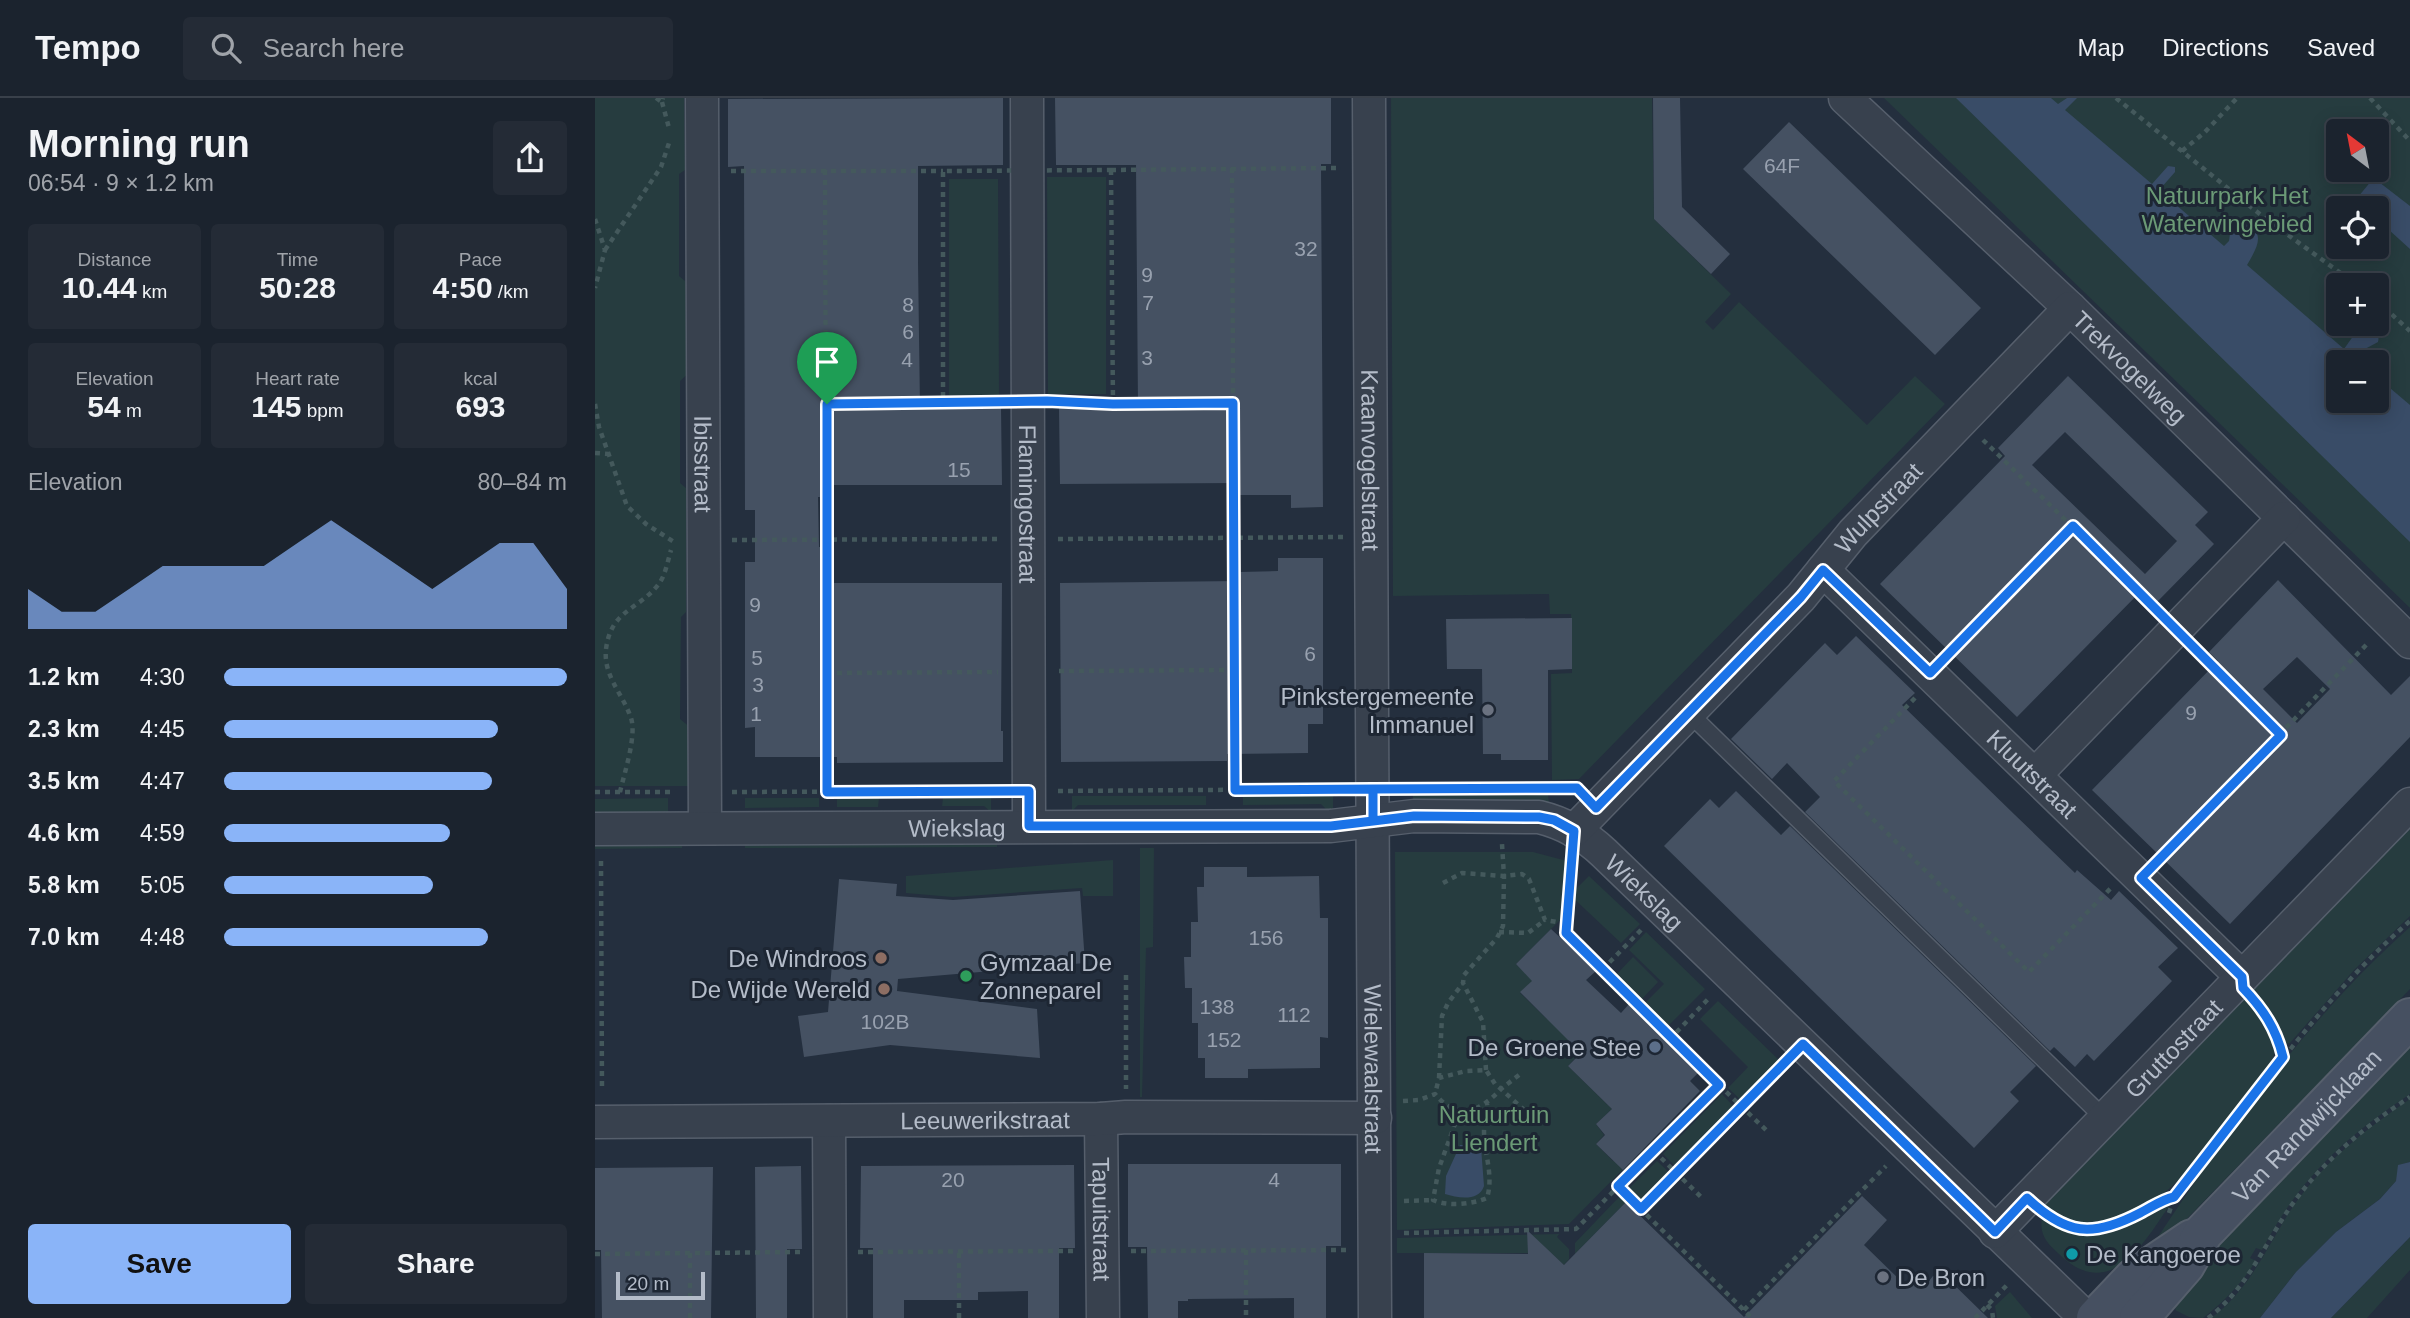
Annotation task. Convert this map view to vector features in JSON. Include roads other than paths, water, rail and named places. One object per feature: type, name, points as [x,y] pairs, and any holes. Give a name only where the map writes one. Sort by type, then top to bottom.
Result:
[{"type":"street","name":"Ibisstraat","points":[[702,98],[705,828]]},
{"type":"street","name":"Flamingostraat","points":[[1027,98],[1029,826]]},
{"type":"street","name":"Kraanvogelstraat","points":[[1369,98],[1373,821]]},
{"type":"street","name":"Trekvogelweg","points":[[1845,98],[2070,308],[2399,631]]},
{"type":"street","name":"Wulpstraat","points":[[1574,831],[1801,597],[1853,533],[2070,308]]},
{"type":"street","points":[[2035,775],[2284,518]]},
{"type":"street","name":"Kluutstraat","points":[[1823,570],[2242,977]]},
{"type":"street","name":"Gruttostraat","points":[[1995,1232],[2410,804]]},
{"type":"street","name":"Wiekslag","points":[[595,829],[1331,826],[1414,816],[1539,817],[1554,820],[1595,844],[2086,1318]]},
{"type":"street","name":"Wielewaalstraat","points":[[1373,821],[1375,1318]]},
{"type":"street","name":"Van Randwijcklaan","points":[[2096,1318],[2134,1278],[2203,1233],[2410,1018]]},
{"type":"street","name":"Leeuwerikstraat","points":[[599,1122],[1114,1118],[1374,1110]]},
{"type":"street","name":"Tapuitstraat","points":[[1103,1318],[1103,1251],[1114,1118]]},
{"type":"street","points":[[829,1121],[831,1318]]},
{"type":"street","name":"Van Randwijcklaan","points":[[2139,1318],[2185,1265],[2203,1233]]},
{"type":"lane","points":[[1689,713],[2105,1119]]},
{"type":"water","points":[[1956,98],[2051,98],[2058,104],[2067,98],[2077,98],[2065,110],[2152,184],[2168,166],[2175,167],[2175,172],[2161,188],[2161,192],[2224,246],[2229,241],[2235,223],[2239,222],[2254,229],[2257,245],[2247,265],[2326,336],[2344,349],[2353,336],[2378,336],[2378,342],[2363,350],[2326,350],[2326,413],[2389,413],[2389,387],[2410,405],[2410,542]]},
{"type":"water","points":[[2370,182],[2379,182],[2410,206],[2410,249],[2389,230],[2389,196],[2359,196]]},
{"type":"water","points":[[1460,1145],[1481,1147],[1484,1186],[1478,1195],[1473,1197],[1445,1194],[1446,1176]]},
{"type":"water","points":[[2410,1162],[2410,1237],[2331,1318],[2260,1318],[2296,1272],[2336,1232],[2380,1199],[2396,1181],[2398,1165]]},
{"type":"place","name":"Pinkstergemeente Immanuel","points":[[1488,710]]},
{"type":"place","name":"De Windroos","points":[[881,958]]},
{"type":"place","name":"Gymzaal De Zonneparel","points":[[966,976]]},
{"type":"place","name":"De Wijde Wereld","points":[[884,989]]},
{"type":"place","name":"De Groene Stee","points":[[1655,1047]]},
{"type":"place","name":"De Kangoeroe","points":[[2072,1254]]},
{"type":"place","name":"De Bron","points":[[1883,1277]]},
{"type":"park label","name":"Natuurpark Het Waterwingebied","points":[[2227,209]]},
{"type":"park label","name":"Natuurtuin Liendert","points":[[1494,1128]]}]
